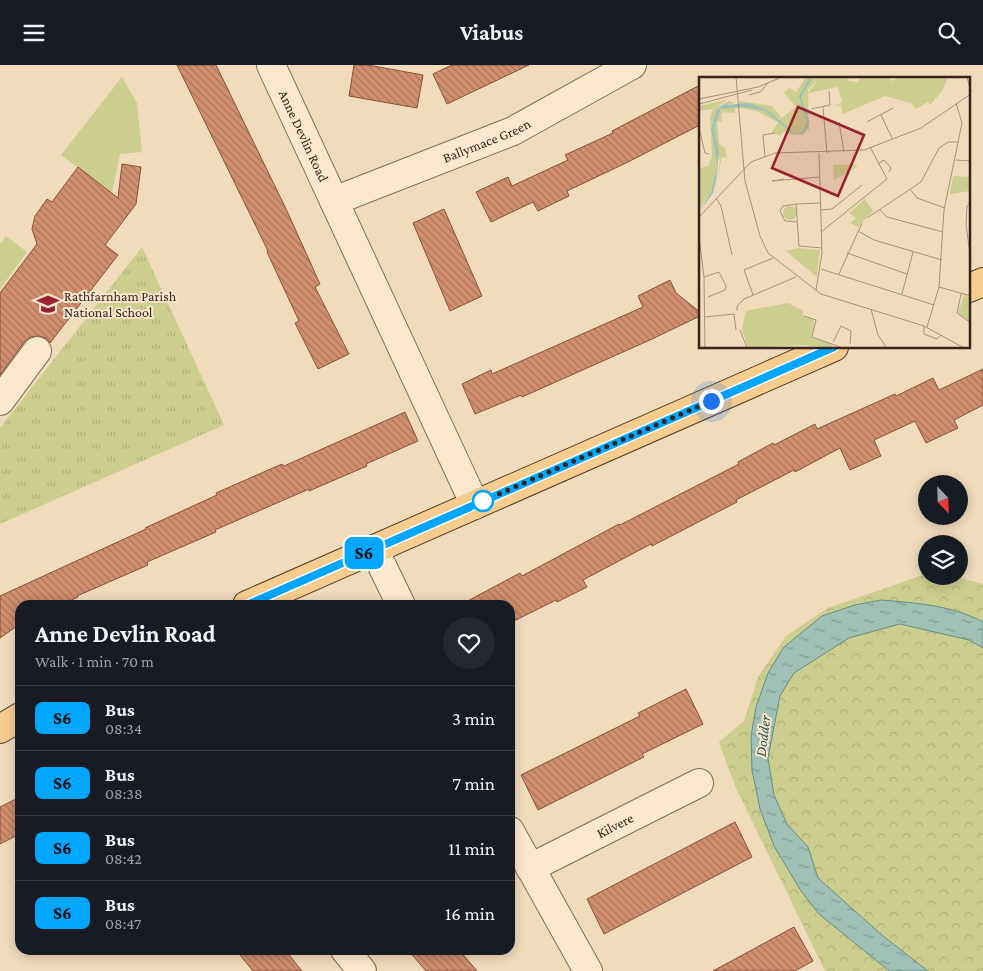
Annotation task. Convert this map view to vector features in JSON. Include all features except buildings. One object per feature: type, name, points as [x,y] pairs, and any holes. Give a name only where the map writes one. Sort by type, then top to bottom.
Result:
[{"type":"main road","points":[[970,288],[983,282]]},
{"type":"main road","points":[[258,600],[829,349]]},
{"type":"main road","points":[[0,729],[15,720]]},
{"type":"street","name":"Anne Devlin Road","points":[[271,65],[474,505]]},
{"type":"street","name":"Ballymace Green","points":[[334,201],[513,131],[632,65]]},
{"type":"street","points":[[0,401],[37,351]]},
{"type":"street","points":[[374,549],[399,600]]},
{"type":"street","name":"Kilvere","points":[[530,868],[699,783]]},
{"type":"street","points":[[515,840],[588,971]]},
{"type":"street","points":[[349,955],[362,971]]},
{"type":"green space","points":[[122,77],[137,103],[142,152],[120,154],[112,193],[61,155]]},
{"type":"green space","points":[[6,236],[27,252],[0,289],[0,244]]},
{"type":"green space","points":[[142,247],[224,425],[0,524],[0,428]]},
{"type":"green space","points":[[918,577],[918,585],[968,585],[968,580],[983,584],[983,971],[825,971],[735,786],[719,742],[744,721],[758,677],[786,636],[828,608]]},
{"type":"water","name":"Dodder","points":[[881,600],[946,608],[971,616],[983,622],[983,648],[969,640],[900,624],[849,638],[794,673],[780,696],[768,758],[774,795],[787,824],[808,847],[818,878],[883,936],[928,971],[889,971],[819,914],[801,891],[774,846],[760,809],[752,770],[751,736],[756,707],[768,673],[784,647],[822,616],[855,605]]},
{"type":"bus line","name":"S6","points":[[258,600],[829,349]]},
{"type":"place","name":"Rathfarnham Parish National School","points":[[48,304]]},
{"type":"route","points":[[483,501],[711,401]]}]
